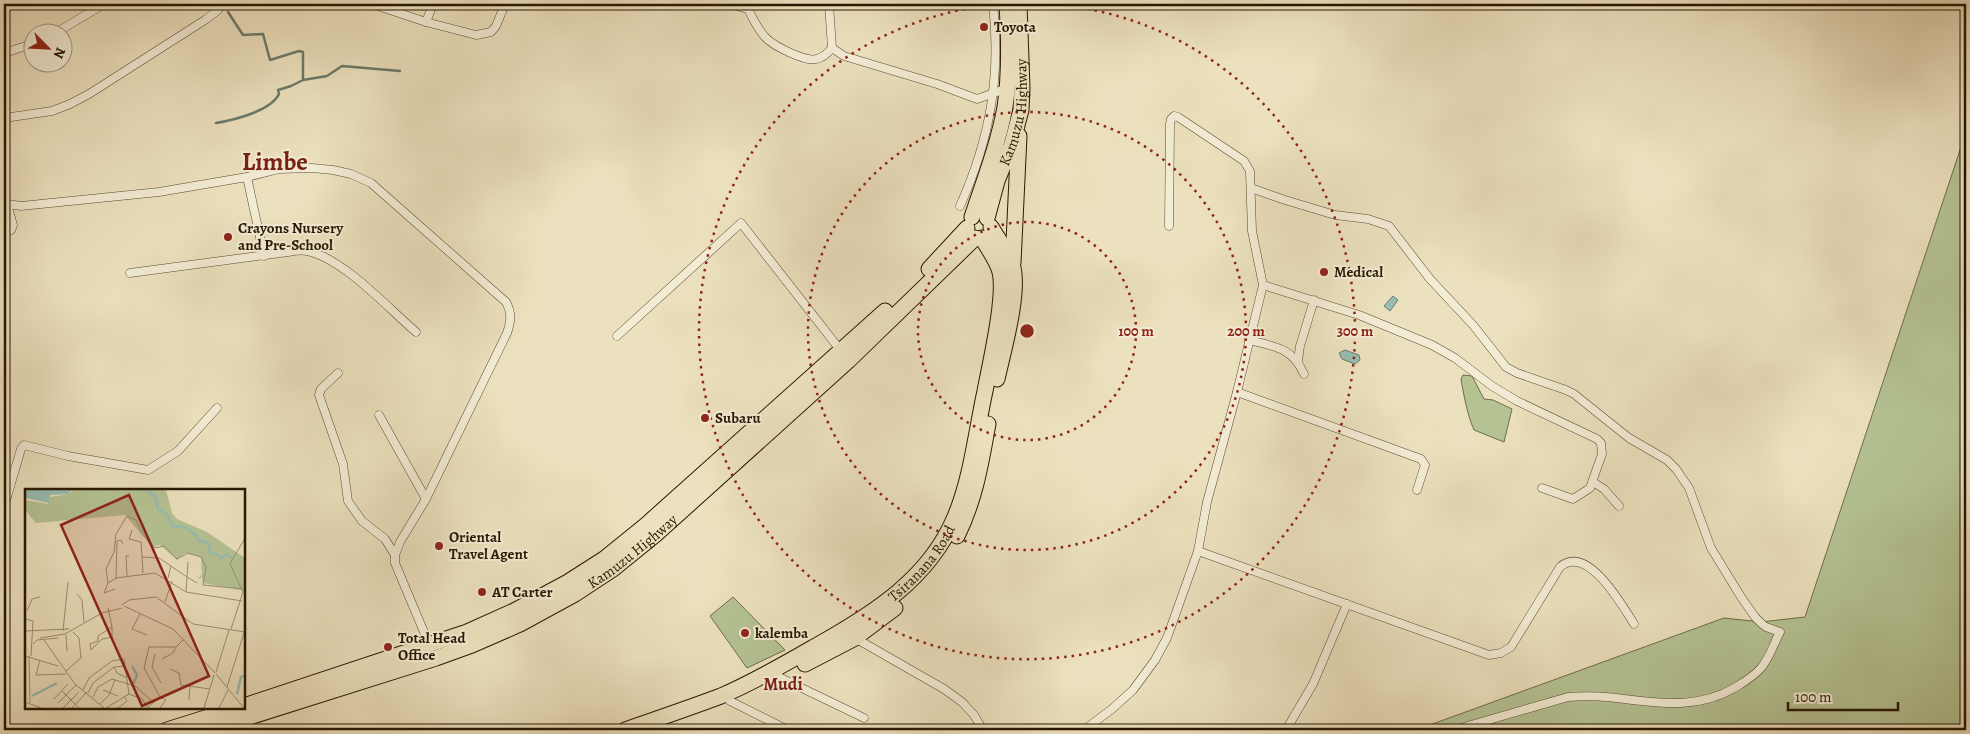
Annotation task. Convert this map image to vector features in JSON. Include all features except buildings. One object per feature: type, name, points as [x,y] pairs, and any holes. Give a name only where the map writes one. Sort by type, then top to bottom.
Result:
[{"type":"highway","name":"Kamuzu Highway","points":[[245,706],[467,632],[514,611],[568,582],[604,559],[646,525],[979,228],[986,177],[1005,107],[1007,88],[1007,4]]},
{"type":"highway","name":"Kamuzu Highway","points":[[208,730],[472,645],[520,624],[583,589],[613,569],[655,535],[848,360],[979,228],[1012,144],[1021,110],[1019,4]]},
{"type":"highway","points":[[1012,265],[1021,110]]},
{"type":"highway","name":"Tsiranana Road","points":[[652,730],[730,701],[779,678],[851,633],[894,609],[934,571],[950,548],[967,515],[976,488],[1014,291],[1012,265],[979,228]]},
{"type":"highway","name":"Tsiranana Road","points":[[625,730],[722,695],[851,633],[921,570],[940,546],[963,495],[986,386],[1001,299],[1002,282],[1000,272],[979,228]]},
{"type":"highway","points":[[167,730],[234,709]]},
{"type":"street","points":[[72,23],[104,4]]},
{"type":"street","points":[[4,118],[52,111],[89,94],[205,20],[218,10],[222,4]]},
{"type":"street","points":[[372,4],[426,22],[476,35],[491,32],[496,26],[505,4]]},
{"type":"street","points":[[426,22],[433,4]]},
{"type":"street","points":[[729,4],[748,6],[761,32],[768,40],[781,48],[808,59],[817,60],[828,54],[832,48],[829,4]]},
{"type":"street","points":[[960,206],[975,173],[991,115],[997,38],[993,4]]},
{"type":"street","points":[[4,53],[22,47]]},
{"type":"street","points":[[832,48],[844,56],[978,99],[982,99],[992,92],[1007,88],[1022,88]]},
{"type":"street","points":[[1084,730],[1112,709],[1132,690],[1155,660],[1166,638],[1198,551],[1207,502],[1237,392],[1263,285],[1252,231],[1250,171],[1244,161],[1174,116],[1171,118],[1170,124],[1169,226]]},
{"type":"street","points":[[5,202],[21,206],[159,192],[247,177],[279,169],[312,168],[351,174],[371,183],[506,302],[510,309],[511,320],[507,333],[426,498],[394,555]]},
{"type":"street","points":[[247,177],[264,256]]},
{"type":"street","points":[[1251,188],[1335,214],[1368,219],[1389,226],[1430,279],[1472,325],[1506,367],[1517,373],[1566,390],[1603,416],[1629,438],[1667,460],[1689,488],[1712,548],[1741,598],[1766,627],[1780,632],[1761,668],[1746,681],[1713,698],[1696,703],[1670,704],[1587,695],[1568,697],[1454,730]]},
{"type":"street","points":[[4,231],[11,230],[12,225],[5,202]]},
{"type":"street","points":[[617,336],[741,223],[841,351]]},
{"type":"street","points":[[130,273],[306,251],[325,257],[340,265],[416,332]]},
{"type":"street","points":[[1263,285],[1360,315],[1432,345],[1444,351],[1516,401],[1597,439],[1601,443],[1603,448],[1590,488],[1573,499],[1542,488]]},
{"type":"street","points":[[1304,374],[1298,360],[1300,346],[1314,300]]},
{"type":"street","points":[[1249,340],[1283,350],[1298,360]]},
{"type":"street","points":[[338,372],[321,389],[319,395],[343,464],[348,501],[362,521],[384,539],[394,555],[395,563],[430,644]]},
{"type":"street","points":[[1237,392],[1421,459],[1426,465],[1417,490]]},
{"type":"street","points":[[4,507],[21,449],[24,445],[76,458],[148,470],[178,451],[217,408]]},
{"type":"street","points":[[379,415],[426,498]]},
{"type":"street","points":[[1593,482],[1604,489],[1619,506]]},
{"type":"street","points":[[1198,551],[1490,655],[1495,655],[1512,647],[1560,567],[1571,560],[1587,566],[1612,588],[1634,624]]},
{"type":"street","points":[[1286,730],[1313,684],[1347,604]]},
{"type":"street","points":[[851,633],[944,689],[962,702],[974,714],[983,730]]},
{"type":"street","points":[[779,678],[864,718]]},
{"type":"street","points":[[730,701],[788,730]]},
{"type":"green space","points":[[1966,132],[1966,730],[1416,730],[1724,618],[1761,622],[1805,617]]},
{"type":"green space","points":[[1463,375],[1472,376],[1484,399],[1493,400],[1512,409],[1504,442],[1474,430],[1469,418],[1461,379]]},
{"type":"green space","name":"kalemba","points":[[733,597],[785,650],[747,668],[710,616]]},
{"type":"water","points":[[1393,296],[1398,300],[1390,311],[1384,306]]},
{"type":"water","points":[[1345,350],[1359,355],[1360,360],[1355,364],[1342,359],[1339,353]]},
{"type":"waterway","points":[[228,12],[243,35],[263,34],[270,60],[299,51],[303,52],[303,80],[327,76],[342,66],[400,71]]},
{"type":"waterway","points":[[216,123],[232,120],[260,110],[275,100],[279,94],[278,90],[303,80]]},
{"type":"place","name":"Toyota","points":[[984,27]]},
{"type":"place","name":"Crayons Nursery and Pre-School","points":[[228,237]]},
{"type":"place","name":"Medical","points":[[1324,272]]},
{"type":"place","name":"Subaru","points":[[705,418]]},
{"type":"place","name":"Oriental Travel Agent","points":[[439,546]]},
{"type":"place","name":"AT Carter","points":[[482,592]]},
{"type":"place","name":"kalemba","points":[[745,633]]},
{"type":"place","name":"Total Head Office","points":[[388,647]]},
{"type":"district","name":"Limbe","points":[[275,161]]},
{"type":"district","name":"Mudi","points":[[783,684]]}]
